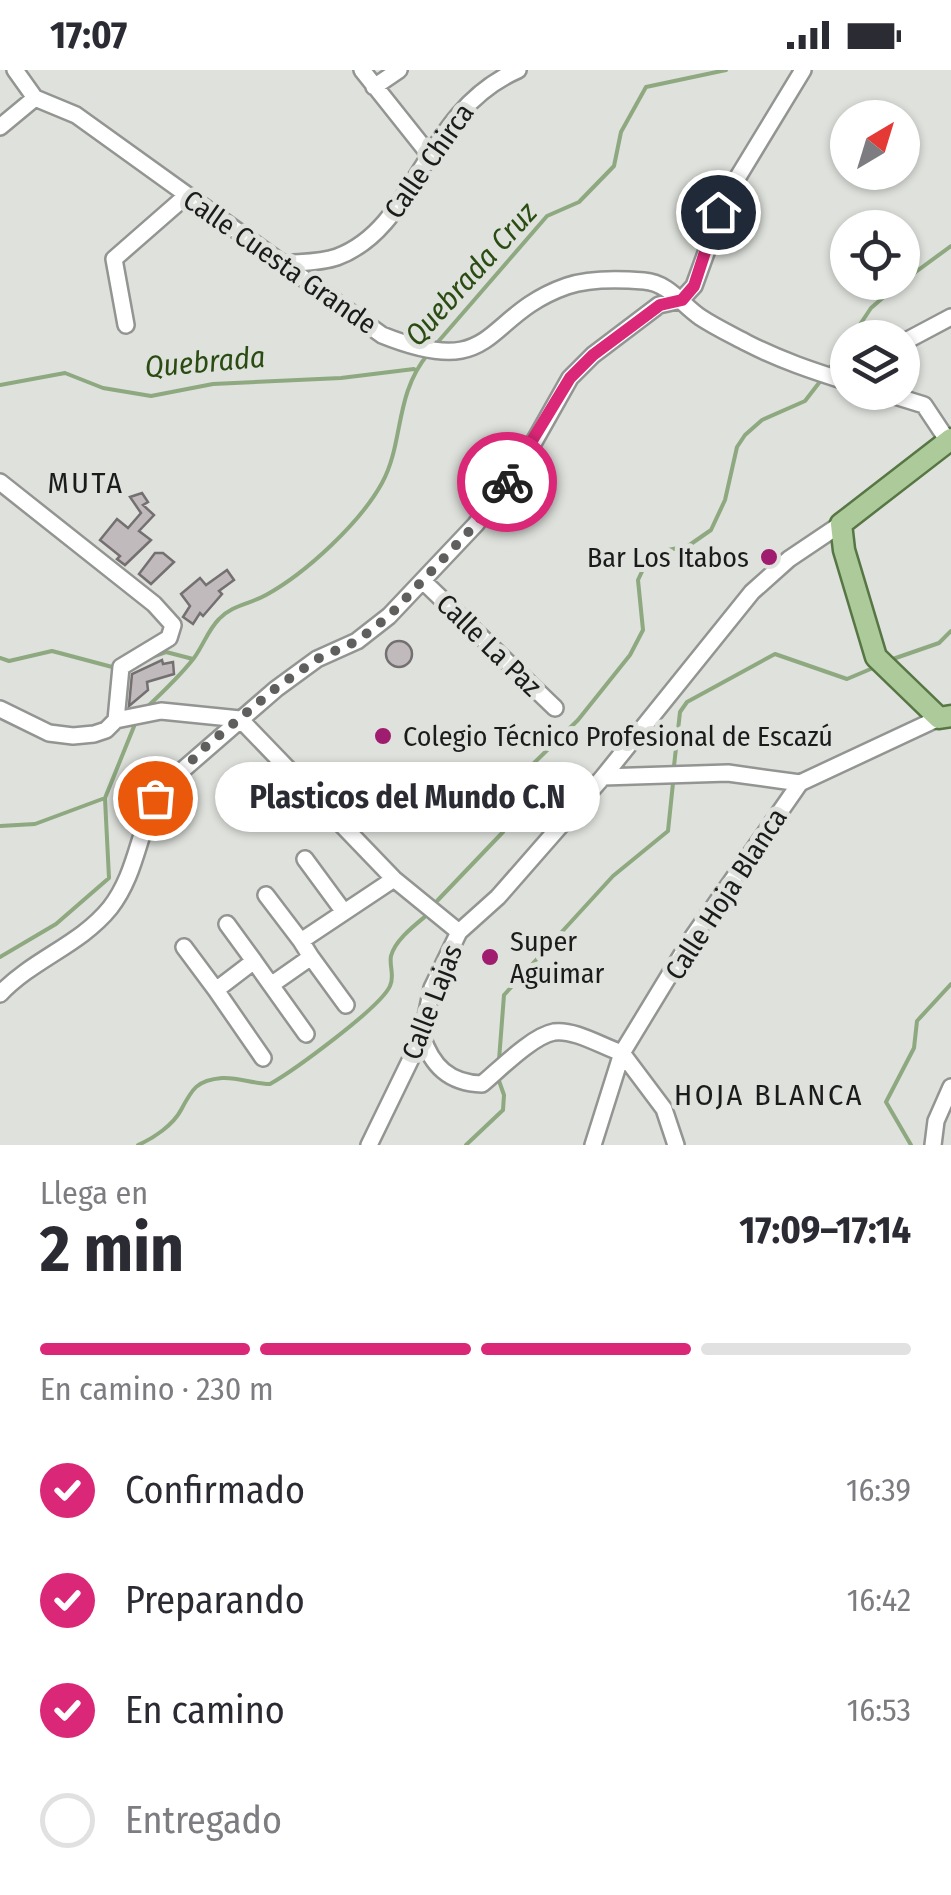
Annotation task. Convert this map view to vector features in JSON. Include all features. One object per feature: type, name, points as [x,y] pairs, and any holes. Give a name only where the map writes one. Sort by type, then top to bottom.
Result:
[{"type":"main road","points":[[945,717],[876,657],[864,628],[841,524],[949,440]]},
{"type":"street","points":[[0,127],[35,98],[15,70]]},
{"type":"street","points":[[362,70],[428,153]]},
{"type":"street","points":[[374,87],[399,70]]},
{"type":"street","name":"Calle Chirca","points":[[282,264],[334,258],[387,223],[428,153],[464,104],[518,70]]},
{"type":"street","points":[[0,994],[30,966],[70,944],[107,912],[132,873],[162,787],[300,670],[357,641],[424,581],[476,524],[526,456],[570,378],[593,355],[660,305],[682,300],[694,286],[726,195],[803,70]]},
{"type":"street","name":"Calle Cuesta Grande","points":[[35,98],[76,115],[382,335],[407,345],[450,353],[492,338],[532,304],[566,286],[648,281],[665,286],[700,317],[748,344],[788,363],[830,374]]},
{"type":"street","points":[[126,325],[114,259],[186,196]]},
{"type":"street","points":[[920,333],[951,317]]},
{"type":"street","points":[[920,403],[949,440]]},
{"type":"street","points":[[0,482],[154,604],[173,625],[169,638],[121,670],[122,718]]},
{"type":"street","name":"Calle Lajas","points":[[369,1145],[422,1036],[432,988],[459,932],[498,897],[602,777],[752,592],[789,559],[841,524]]},
{"type":"street","name":"Calle La Paz","points":[[424,581],[555,708]]},
{"type":"street","points":[[0,709],[49,733],[73,736],[106,730],[122,718],[146,714],[186,711],[240,719],[394,879],[459,932]]},
{"type":"street","name":"Calle Hoja Blanca","points":[[593,1145],[622,1053],[692,938],[800,783],[945,717]]},
{"type":"street","points":[[602,777],[728,773],[800,783]]},
{"type":"street","points":[[304,859],[344,912]]},
{"type":"street","points":[[301,941],[394,879]]},
{"type":"street","points":[[266,895],[346,1004]]},
{"type":"street","points":[[228,924],[306,1034]]},
{"type":"street","points":[[184,947],[263,1058]]},
{"type":"street","points":[[272,985],[311,957]]},
{"type":"street","points":[[216,990],[254,961]]},
{"type":"street","points":[[422,1036],[439,1068],[451,1079],[465,1084],[482,1084],[524,1049],[553,1032],[578,1036],[622,1053],[664,1108],[676,1145]]},
{"type":"street","points":[[934,1145],[936,1121],[951,1087]]},
{"type":"building","points":[[142,493],[148,502],[143,505],[154,515],[139,531],[151,540],[125,565],[100,540],[117,519],[128,528],[141,513],[130,497]]},
{"type":"building","points":[[155,553],[163,553],[174,562],[151,584],[139,574]]},
{"type":"building","points":[[227,570],[234,580],[219,591],[222,594],[203,616],[200,613],[193,624],[183,617],[190,606],[181,594],[200,578],[206,585]]},
{"type":"building","points":[[399,641],[408,645],[412,654],[408,663],[399,667],[390,663],[386,654],[390,645]]},
{"type":"building","points":[[162,660],[163,664],[173,662],[174,674],[147,682],[148,690],[129,706],[132,674]]},
{"type":"building","points":[[280,777],[298,796],[271,820],[254,800]]},
{"type":"waterway","name":"Quebrada Cruz","points":[[437,343],[547,216],[579,202],[614,166],[621,132],[646,87],[726,70]]},
{"type":"waterway","points":[[920,269],[951,246]]},
{"type":"waterway","points":[[863,320],[880,300]]},
{"type":"waterway","name":"Quebrada Cruz","points":[[146,708],[189,665],[224,614],[266,595],[298,574],[360,514],[389,468],[404,402],[428,354]]},
{"type":"waterway","points":[[827,371],[830,367]]},
{"type":"waterway","name":"Quebrada","points":[[0,385],[65,373],[103,388],[151,396],[213,384],[341,378],[414,369]]},
{"type":"waterway","points":[[437,901],[503,832],[507,813],[522,792],[533,764],[578,720],[630,655],[643,630],[638,580],[646,563],[658,552],[688,546],[711,530],[725,500],[737,447],[745,435],[762,420],[805,401],[822,379]]},
{"type":"waterway","points":[[890,660],[939,643],[951,631]]},
{"type":"waterway","points":[[0,658],[9,661],[52,651],[116,668]]},
{"type":"waterway","points":[[149,658],[166,652],[193,659]]},
{"type":"waterway","points":[[674,766],[680,712],[687,702],[775,654],[847,679],[873,668]]},
{"type":"waterway","name":"Quebrada Cruz","points":[[0,826],[35,824],[105,798],[137,719]]},
{"type":"waterway","points":[[499,1060],[504,995],[613,876],[668,831],[673,783]]},
{"type":"waterway","points":[[0,957],[56,924],[109,878],[105,799]]},
{"type":"waterway","points":[[138,1145],[168,1126],[201,1083],[228,1078],[270,1084],[335,1038],[383,996],[391,982],[393,950],[427,915]]},
{"type":"waterway","points":[[911,1145],[886,1102],[914,1048],[917,1021],[951,984]]},
{"type":"waterway","points":[[466,1145],[503,1110],[504,1095],[498,1078]]},
{"type":"way so far","points":[[155,798],[204,748],[276,688],[317,659],[357,641],[389,616],[476,524],[507,482]]},
{"type":"place","name":"Bar Los Itabos","points":[[769,557]]},
{"type":"place","name":"Colegio Técnico Profesional de Escazú","points":[[383,736]]},
{"type":"place","name":"Plasticos del Mundo C.N","points":[[155,798]]},
{"type":"place","name":"Super Aguimar","points":[[490,957]]},
{"type":"district","name":"MUTA","points":[[86,483]]},
{"type":"district","name":"HOJA BLANCA","points":[[769,1095]]},
{"type":"route","points":[[507,482],[570,378],[593,355],[660,305],[682,300],[694,286],[718,212]]}]
